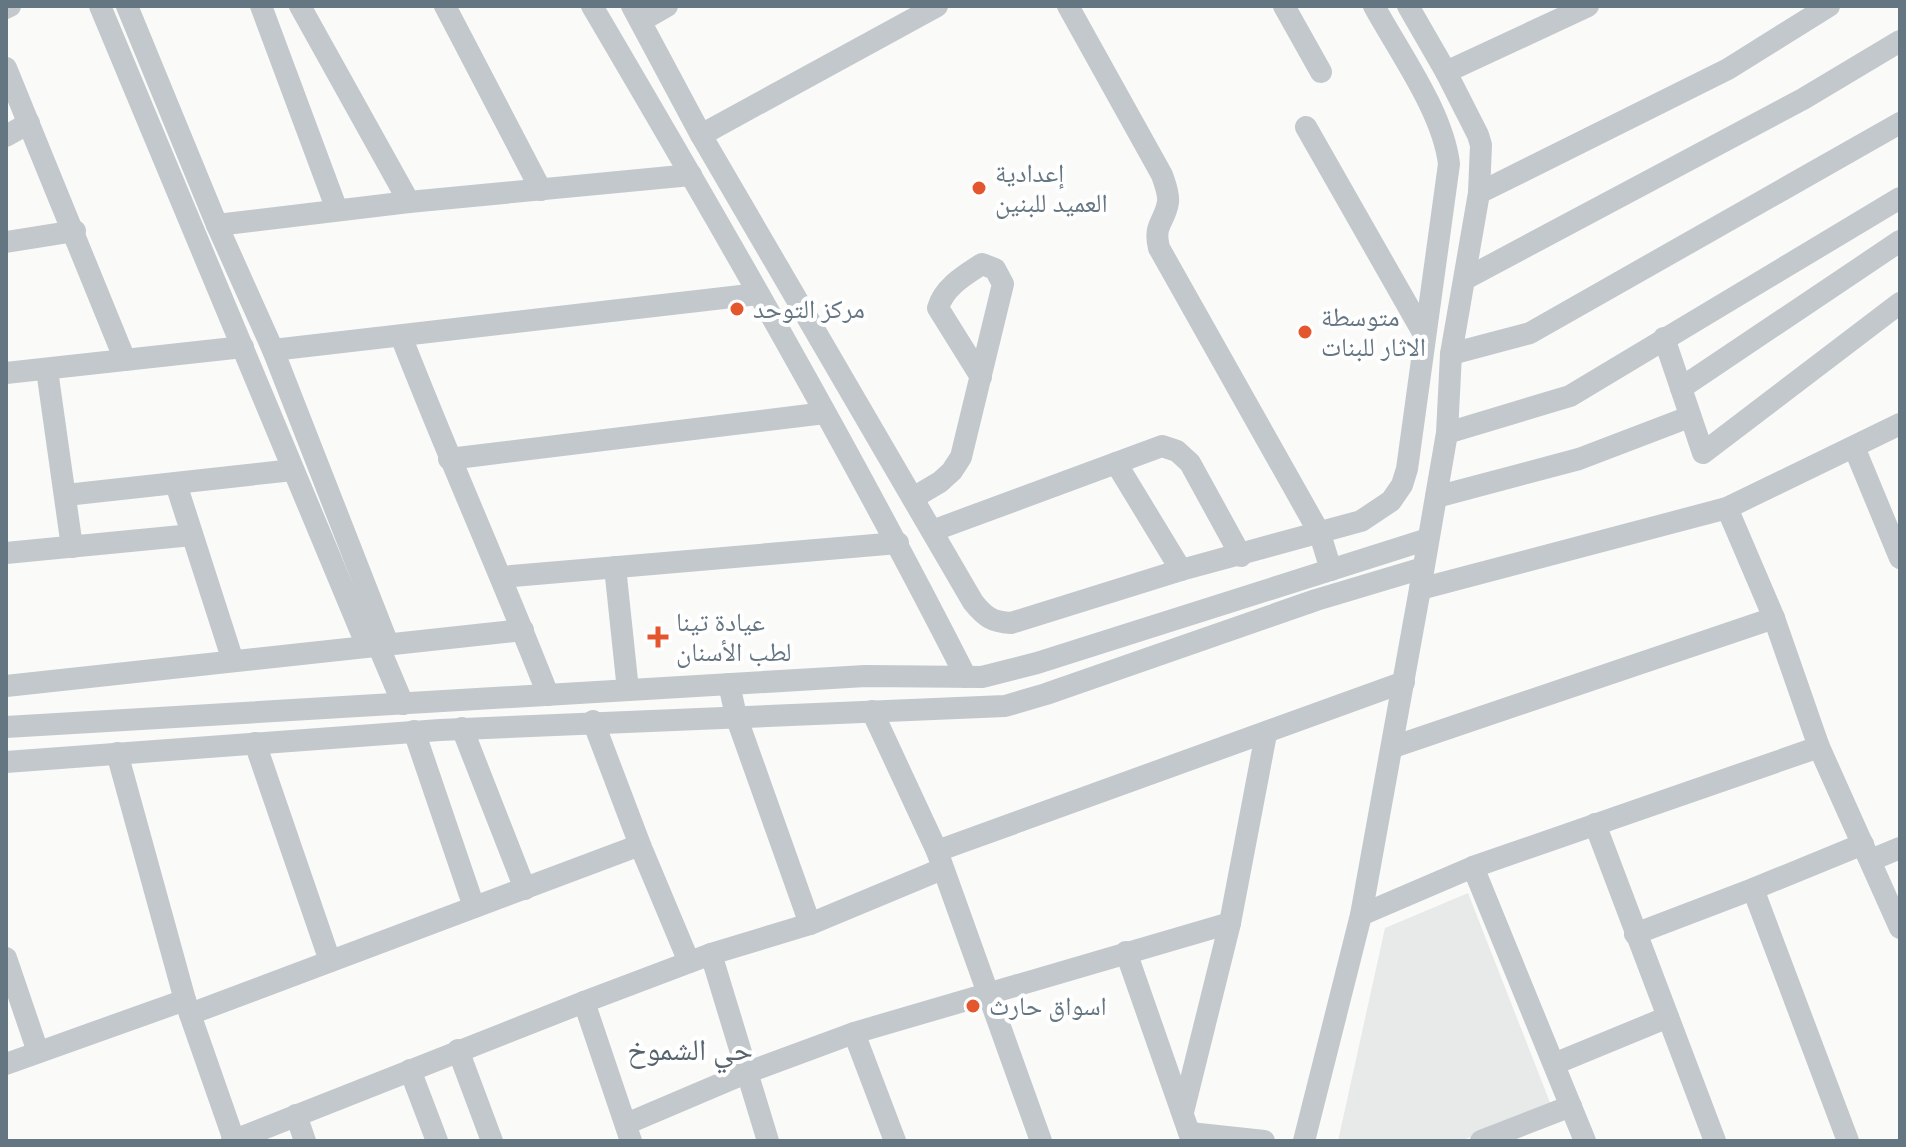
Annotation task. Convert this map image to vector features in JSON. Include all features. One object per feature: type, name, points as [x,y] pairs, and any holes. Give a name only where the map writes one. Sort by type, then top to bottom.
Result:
[{"type":"street","points":[[100,6],[293,470],[378,645],[403,704]]},
{"type":"street","points":[[127,6],[217,225],[273,350],[378,645]]},
{"type":"street","points":[[300,6],[409,202]]},
{"type":"street","points":[[445,6],[541,190]]},
{"type":"street","points":[[592,6],[898,543],[966,677]]},
{"type":"street","points":[[667,6],[636,14],[701,135],[973,602],[985,617],[1011,623],[1181,570],[1361,521],[1391,501],[1402,485],[1407,469],[1449,164],[1447,144],[1439,122],[1374,6]]},
{"type":"street","points":[[701,135],[937,6]]},
{"type":"street","points":[[1068,6],[1162,175],[1168,205],[1157,226],[1159,248],[1320,534],[1331,570]]},
{"type":"street","points":[[1284,6],[1321,72]]},
{"type":"street","points":[[1304,1141],[1361,915],[1393,747],[1447,433],[1451,354],[1479,193],[1481,145],[1446,72],[1408,6]]},
{"type":"street","points":[[1446,72],[1588,6]]},
{"type":"street","points":[[1479,193],[1728,69],[1829,6]]},
{"type":"street","points":[[266,7],[337,210]]},
{"type":"street","points":[[1465,279],[1803,99],[1900,41]]},
{"type":"street","points":[[6,68],[125,360]]},
{"type":"street","points":[[6,136],[29,123]]},
{"type":"street","points":[[154,135],[175,123]]},
{"type":"street","points":[[1451,354],[1530,333],[1900,123]]},
{"type":"street","points":[[1306,127],[1425,336]]},
{"type":"street","points":[[217,225],[409,202],[691,175]]},
{"type":"street","points":[[1447,433],[1570,396],[1900,198]]},
{"type":"street","points":[[6,242],[75,231]]},
{"type":"street","points":[[1681,388],[1900,241]]},
{"type":"street","points":[[273,350],[758,294]]},
{"type":"street","points":[[1664,338],[1703,453],[1900,303]]},
{"type":"street","points":[[401,336],[548,695]]},
{"type":"street","points":[[6,373],[243,347]]},
{"type":"street","points":[[47,370],[72,547]]},
{"type":"street","points":[[913,498],[940,482],[961,457],[981,377]]},
{"type":"street","points":[[273,421],[296,411]]},
{"type":"street","points":[[449,459],[825,413]]},
{"type":"street","points":[[1436,497],[1579,459],[1689,417]]},
{"type":"street","points":[[6,762],[462,728],[1005,706],[1316,600],[1727,508],[1900,424]]},
{"type":"street","points":[[932,531],[1162,446],[1177,451],[1190,463],[1241,556]]},
{"type":"street","points":[[1854,447],[1900,558]]},
{"type":"street","points":[[1116,463],[1181,570]]},
{"type":"street","points":[[66,495],[293,470]]},
{"type":"street","points":[[176,484],[233,661]]},
{"type":"street","points":[[1727,508],[1774,618],[1819,747],[1900,928]]},
{"type":"street","points":[[6,553],[192,535]]},
{"type":"street","points":[[6,727],[865,676],[982,677],[1016,670],[1428,539]]},
{"type":"street","points":[[501,577],[898,543]]},
{"type":"street","points":[[615,567],[628,690]]},
{"type":"street","points":[[1393,747],[1774,618]]},
{"type":"street","points":[[6,686],[523,630]]},
{"type":"street","points":[[117,753],[187,1007],[233,1141],[458,1050],[689,962],[810,924],[940,860],[1404,682]]},
{"type":"street","points":[[729,684],[736,716],[810,924]]},
{"type":"street","points":[[872,711],[940,860],[1041,1141]]},
{"type":"street","points":[[593,721],[689,962]]},
{"type":"street","points":[[462,728],[525,889]]},
{"type":"street","points":[[414,731],[474,907]]},
{"type":"street","points":[[1188,1129],[1266,734]]},
{"type":"street","points":[[255,743],[330,961]]},
{"type":"street","points":[[1361,915],[1473,867],[1819,747]]},
{"type":"street","points":[[1595,824],[1715,1141]]},
{"type":"street","points":[[6,1064],[330,961],[640,845]]},
{"type":"street","points":[[1635,934],[1753,889],[1867,852],[1900,848]]},
{"type":"street","points":[[1473,867],[1585,1141]]},
{"type":"street","points":[[1753,889],[1848,1141]]},
{"type":"street","points":[[584,1002],[628,1133],[746,1073],[854,1033],[1230,923]]},
{"type":"street","points":[[1126,952],[1188,1129]]},
{"type":"street","points":[[711,954],[768,1141]]},
{"type":"street","points":[[6,958],[38,1052]]},
{"type":"street","points":[[1554,1064],[1668,1017]]},
{"type":"street","points":[[854,1033],[895,1141]]},
{"type":"street","points":[[458,1050],[492,1141]]},
{"type":"street","points":[[410,1070],[437,1141]]},
{"type":"street","points":[[1481,1141],[1571,1106]]},
{"type":"street","points":[[296,1115],[305,1141]]},
{"type":"street","points":[[1188,1129],[1264,1141]]},
{"type":"shaded area","points":[[1468,893],[1551,1105],[1460,1141],[1338,1141],[1385,928]]},
{"type":"place","name":"إعدادية العميد للبنين","points":[[979,188]]},
{"type":"place","name":"مركز التوحد","points":[[737,309]]},
{"type":"place","name":"متوسطة الاثار للبنات","points":[[1305,332]]},
{"type":"place","name":"عيادة تينا لطب الأسنان","points":[[658,637]]},
{"type":"place","name":"اسواق حارث","points":[[973,1006]]},
{"type":"district","name":"حي الشموخ","points":[[690,1050]]}]
